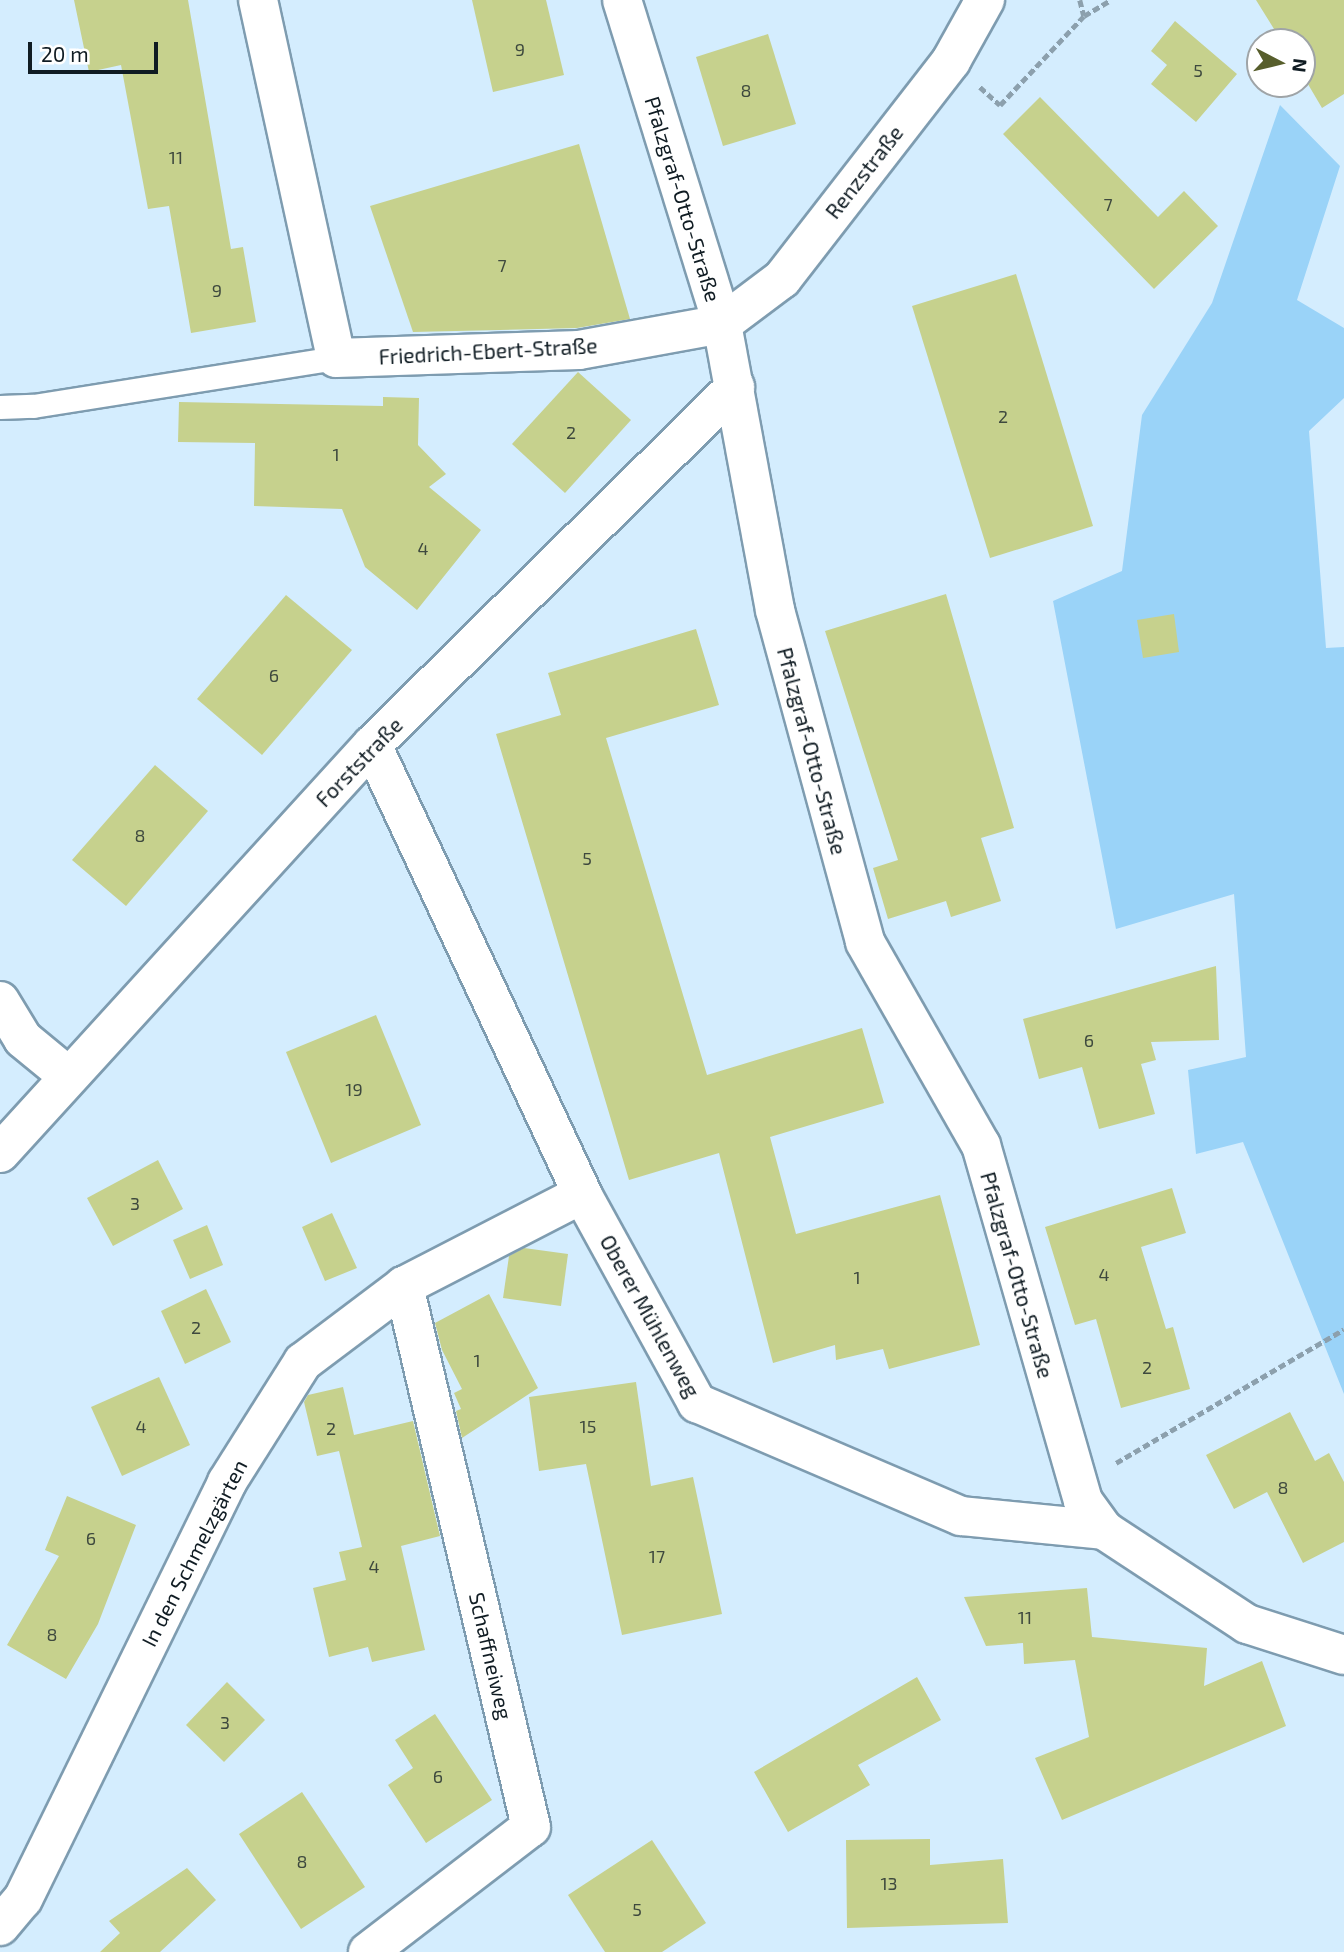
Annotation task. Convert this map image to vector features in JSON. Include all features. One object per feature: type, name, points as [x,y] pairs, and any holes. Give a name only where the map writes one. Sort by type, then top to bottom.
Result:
[{"type":"street","points":[[258,0],[335,358]]},
{"type":"street","name":"Pfalzgraf-Otto-Straße","points":[[622,0],[722,324],[775,610],[865,942],[981,1145],[1073,1476],[1083,1501],[1104,1530]]},
{"type":"street","name":"Renzstraße","points":[[722,324],[782,279],[951,61],[985,0]]},
{"type":"street","name":"Friedrich-Ebert-Straße","points":[[335,358],[579,350],[722,324]]},
{"type":"street","name":"Forststraße","points":[[0,1153],[372,746],[734,387]]},
{"type":"street","name":"Oberer Mühlenweg","points":[[372,746],[582,1194],[697,1404],[961,1516],[1104,1530],[1247,1624],[1344,1655]]},
{"type":"street","points":[[0,1001],[23,1039],[68,1076]]},
{"type":"street","name":"In den Schmelzgärten","points":[[0,1926],[23,1899],[234,1471],[303,1362],[404,1286],[582,1194]]},
{"type":"street","name":"Schaffneiweg","points":[[368,1952],[531,1827],[404,1286]]},
{"type":"lane","name":"Friedrich-Ebert-Straße","points":[[0,407],[33,406],[335,358]]},
{"type":"path","points":[[1080,0],[1084,16]]},
{"type":"path","points":[[1022,80],[1084,16],[1111,0]]},
{"type":"path","points":[[1112,1465],[1344,1329]]},
{"type":"shaded area","points":[[1280,105],[1340,166],[1297,300],[1344,328],[1344,398],[1309,431],[1326,648],[1344,647],[1344,1394],[1243,1142],[1196,1154],[1188,1070],[1246,1057],[1234,894],[1116,929],[1053,601],[1122,571],[1142,415],[1212,303]]},
{"type":"building","points":[[74,0],[188,0],[231,249],[243,247],[256,322],[191,333],[169,206],[148,209],[121,65],[89,72]]},
{"type":"building","points":[[472,0],[546,0],[564,75],[493,92]]},
{"type":"building","points":[[1256,0],[1344,0],[1344,94],[1322,108],[1316,98],[1316,28],[1273,28]]},
{"type":"building","points":[[1175,21],[1237,74],[1196,122],[1151,84],[1167,65],[1151,51]]},
{"type":"building","points":[[768,34],[796,124],[723,146],[696,57]]},
{"type":"building","points":[[1040,97],[1158,217],[1184,191],[1218,226],[1154,289],[1003,134]]},
{"type":"building","points":[[579,144],[630,319],[577,328],[413,332],[370,206]]},
{"type":"building","points":[[1016,274],[1093,526],[990,558],[912,306]]},
{"type":"building","points":[[578,372],[631,420],[565,493],[512,444]]},
{"type":"building","points":[[383,397],[419,398],[418,445],[446,474],[429,487],[481,530],[417,610],[365,567],[342,509],[254,506],[255,443],[178,442],[179,402],[383,406]]},
{"type":"building","points":[[946,594],[1014,828],[981,838],[1001,901],[951,917],[946,901],[888,919],[873,868],[898,860],[825,631]]},
{"type":"building","points":[[286,595],[352,650],[262,755],[197,699]]},
{"type":"building","points":[[1174,614],[1179,652],[1143,658],[1137,620]]},
{"type":"building","points":[[696,629],[719,705],[606,738],[707,1075],[862,1028],[884,1103],[770,1137],[796,1234],[940,1195],[980,1345],[889,1369],[883,1349],[836,1360],[835,1345],[773,1363],[719,1153],[629,1180],[496,734],[561,715],[548,673]]},
{"type":"building","points":[[155,765],[208,811],[126,906],[72,860]]},
{"type":"building","points":[[1216,966],[1219,1040],[1151,1042],[1156,1060],[1141,1064],[1155,1114],[1099,1129],[1082,1067],[1039,1079],[1023,1019]]},
{"type":"building","points":[[376,1015],[421,1125],[331,1163],[286,1052]]},
{"type":"building","points":[[158,1160],[183,1209],[113,1246],[87,1198]]},
{"type":"building","points":[[1172,1188],[1186,1233],[1141,1247],[1166,1329],[1173,1327],[1190,1389],[1121,1408],[1096,1319],[1075,1325],[1045,1227]]},
{"type":"building","points":[[332,1213],[357,1268],[325,1281],[302,1227]]},
{"type":"building","points":[[207,1225],[223,1265],[190,1279],[173,1240]]},
{"type":"building","points":[[524,1248],[568,1254],[561,1306],[503,1298],[509,1256]]},
{"type":"building","points":[[206,1289],[231,1342],[185,1364],[161,1311]]},
{"type":"building","points":[[489,1294],[538,1388],[462,1438],[456,1411],[461,1409],[454,1393],[462,1389],[442,1350],[435,1323]]},
{"type":"building","points":[[159,1377],[190,1445],[122,1476],[91,1407]]},
{"type":"building","points":[[636,1382],[651,1486],[693,1477],[722,1614],[622,1635],[586,1464],[539,1471],[529,1397]]},
{"type":"building","points":[[343,1387],[354,1435],[413,1421],[440,1536],[401,1546],[425,1650],[372,1662],[368,1647],[329,1657],[313,1588],[346,1580],[339,1552],[362,1547],[339,1451],[317,1456],[304,1402],[308,1395]]},
{"type":"building","points":[[1290,1412],[1315,1461],[1329,1453],[1344,1482],[1344,1542],[1303,1563],[1267,1492],[1234,1509],[1206,1455]]},
{"type":"building","points":[[67,1496],[136,1525],[98,1624],[66,1679],[7,1645],[59,1556],[45,1550]]},
{"type":"building","points":[[1087,1588],[1092,1637],[1207,1648],[1204,1686],[1262,1661],[1286,1726],[1062,1820],[1035,1758],[1089,1737],[1075,1660],[1024,1664],[1023,1643],[986,1646],[964,1597]]},
{"type":"building","points":[[917,1677],[941,1720],[858,1765],[870,1785],[788,1832],[754,1772]]},
{"type":"building","points":[[227,1682],[265,1720],[224,1762],[186,1725]]},
{"type":"building","points":[[435,1714],[492,1800],[426,1843],[388,1785],[413,1768],[395,1740]]},
{"type":"building","points":[[302,1792],[365,1887],[301,1929],[239,1834]]},
{"type":"building","points":[[930,1839],[930,1865],[1003,1859],[1008,1923],[847,1928],[846,1840]]},
{"type":"building","points":[[652,1840],[706,1923],[662,1952],[605,1952],[568,1895]]},
{"type":"building","points":[[187,1868],[216,1900],[160,1952],[100,1952],[120,1933],[109,1921]]}]
